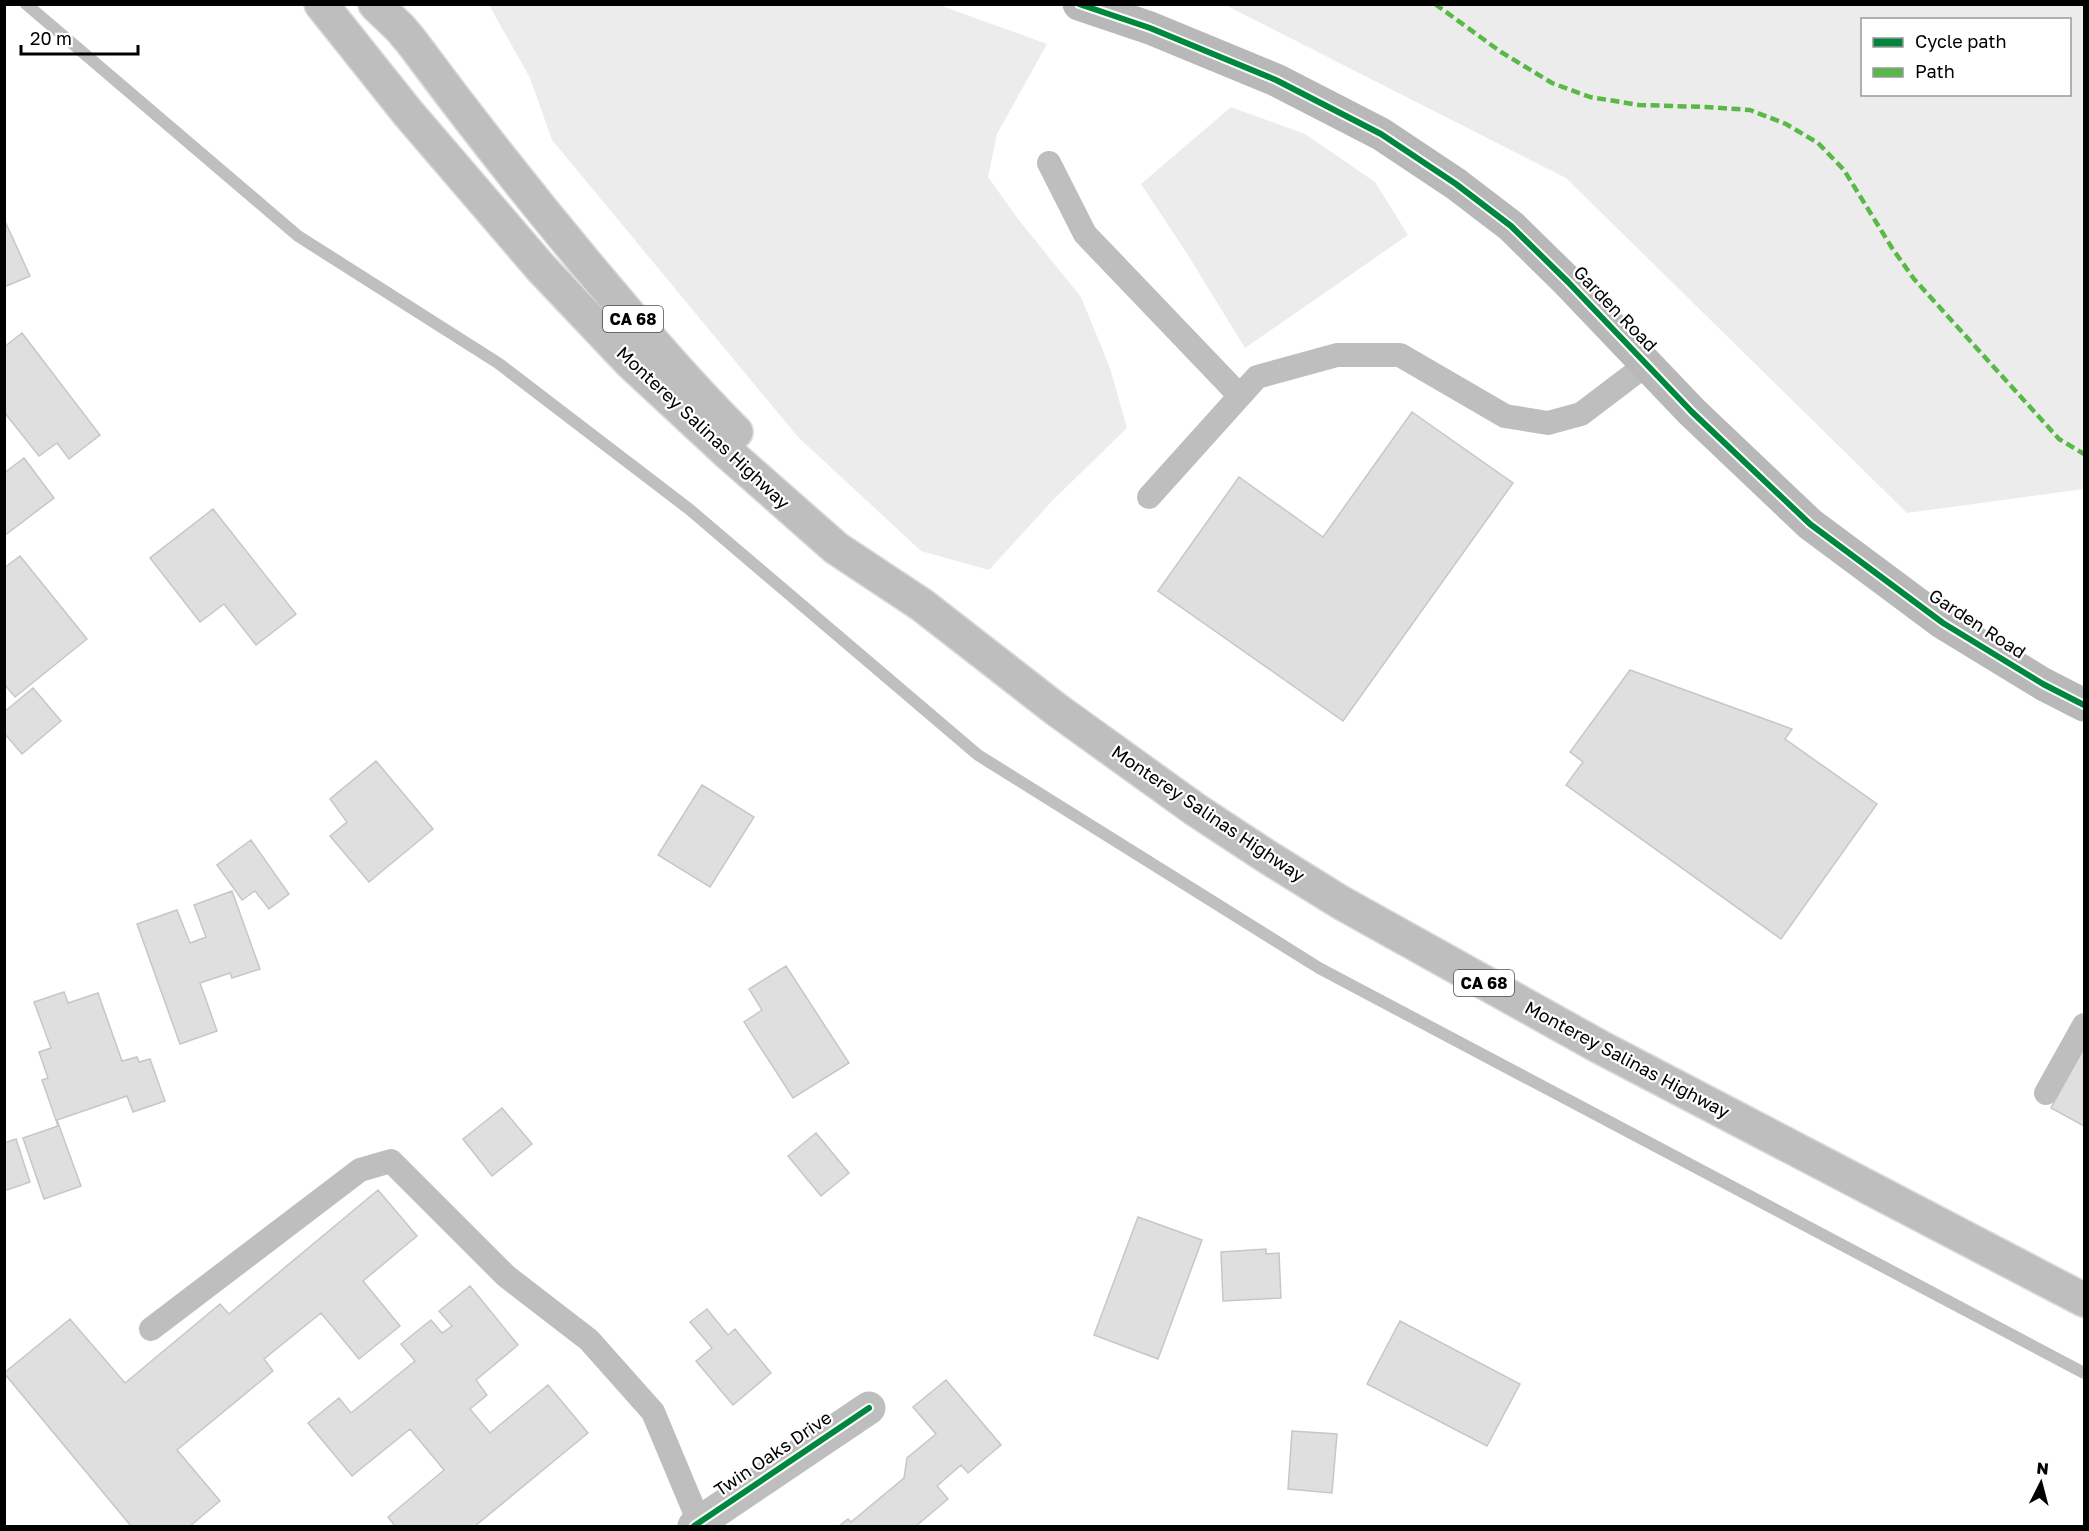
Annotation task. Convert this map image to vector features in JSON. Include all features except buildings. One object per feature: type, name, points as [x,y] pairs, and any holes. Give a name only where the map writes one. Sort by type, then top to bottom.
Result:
[{"type":"main road","name":"Monterey Salinas Highway","points":[[321,4],[408,112],[541,268],[631,363],[836,549],[922,605],[1057,710],[1196,810],[1340,902],[1600,1047],[2085,1300]]},
{"type":"main road","name":"Monterey Salinas Highway","points":[[375,4],[411,41],[514,178],[678,371],[735,431],[922,605]]},
{"type":"main road","name":"Twin Oaks Drive","points":[[696,1524],[869,1408]]},
{"type":"street","name":"Garden Road","points":[[1079,4],[1150,28],[1275,80],[1381,134],[1456,184],[1511,226],[1692,412],[1810,524],[1943,623],[2043,684],[2085,705]]},
{"type":"lane","points":[[1049,163],[1085,234],[1240,396]]},
{"type":"lane","points":[[1149,497],[1257,377],[1337,355],[1400,356],[1505,416],[1548,423],[1581,414],[1647,364]]},
{"type":"lane","points":[[2046,1093],[2085,1025]]},
{"type":"lane","points":[[152,1329],[360,1170],[391,1161],[506,1276],[589,1340],[653,1412],[696,1524]]},
{"type":"shaded area","points":[[489,5],[939,5],[1047,44],[997,134],[988,177],[1018,219],[1081,297],[1110,368],[1127,428],[1053,500],[989,570],[921,551],[798,437],[552,140],[530,78]]},
{"type":"shaded area","points":[[1225,5],[2084,5],[2084,489],[1907,513],[1566,178]]},
{"type":"shaded area","points":[[1231,107],[1305,134],[1375,182],[1408,235],[1245,348],[1141,184]]},
{"type":"waterway","points":[[26,4],[298,236],[498,363],[689,509],[978,755],[1319,968],[2084,1373]]},
{"type":"marked path","points":[[1435,4],[1501,52],[1552,83],[1590,97],[1639,105],[1750,110],[1786,124],[1818,143],[1844,170],[1914,279],[2059,439],[2084,454]]},
{"type":"cycle path","points":[[1079,4],[1150,28],[1276,80],[1381,134],[1456,184],[1511,226],[1692,412],[1810,524],[1943,623],[2043,684],[2084,705]]},
{"type":"cycle path","points":[[694,1526],[869,1408]]}]
